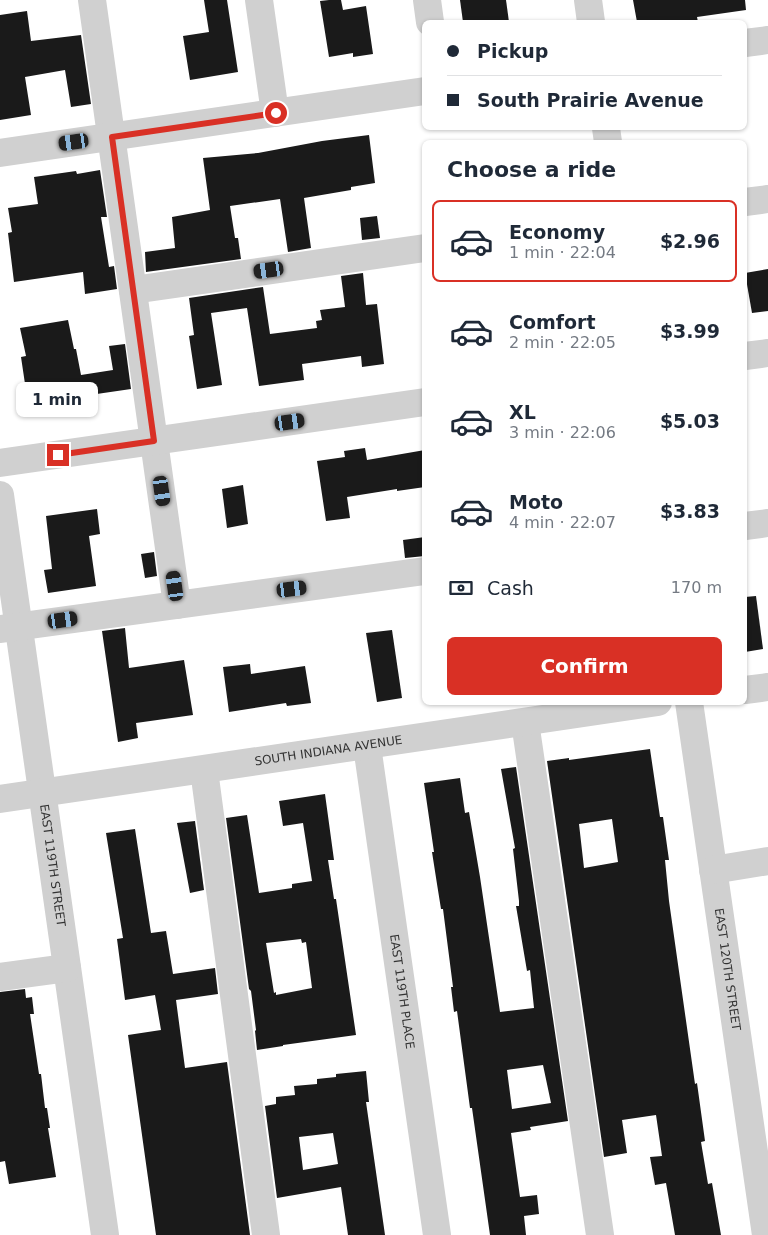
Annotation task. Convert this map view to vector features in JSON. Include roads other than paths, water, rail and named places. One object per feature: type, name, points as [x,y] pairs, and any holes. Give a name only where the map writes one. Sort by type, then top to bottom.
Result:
[{"type":"street","points":[[92,0],[177,605]]},
{"type":"street","points":[[259,0],[276,113]]},
{"type":"street","points":[[427,0],[430,20]]},
{"type":"street","points":[[588,0],[591,20]]},
{"type":"street","points":[[747,43],[768,40]]},
{"type":"street","points":[[0,153],[422,91]]},
{"type":"street","points":[[747,202],[768,199]]},
{"type":"street","points":[[133,290],[422,248]]},
{"type":"street","points":[[747,356],[768,353]]},
{"type":"street","points":[[0,463],[422,402]]},
{"type":"street","name":"EAST 119TH STREET","points":[[0,495],[9,627],[42,793],[104,1235]]},
{"type":"street","points":[[747,526],[768,523]]},
{"type":"street","points":[[9,627],[422,571]]},
{"type":"street","points":[[747,690],[768,687]]},
{"type":"street","name":"SOUTH INDIANA AVENUE","points":[[0,799],[638,705]]},
{"type":"street","name":"EAST 120TH STREET","points":[[689,705],[766,1235]]},
{"type":"street","points":[[525,722],[600,1235]]},
{"type":"street","name":"EAST 119TH PLACE","points":[[367,746],[437,1235]]},
{"type":"street","points":[[204,770],[266,1235]]},
{"type":"street","points":[[713,870],[768,861]]},
{"type":"street","points":[[0,977],[67,968]]}]
